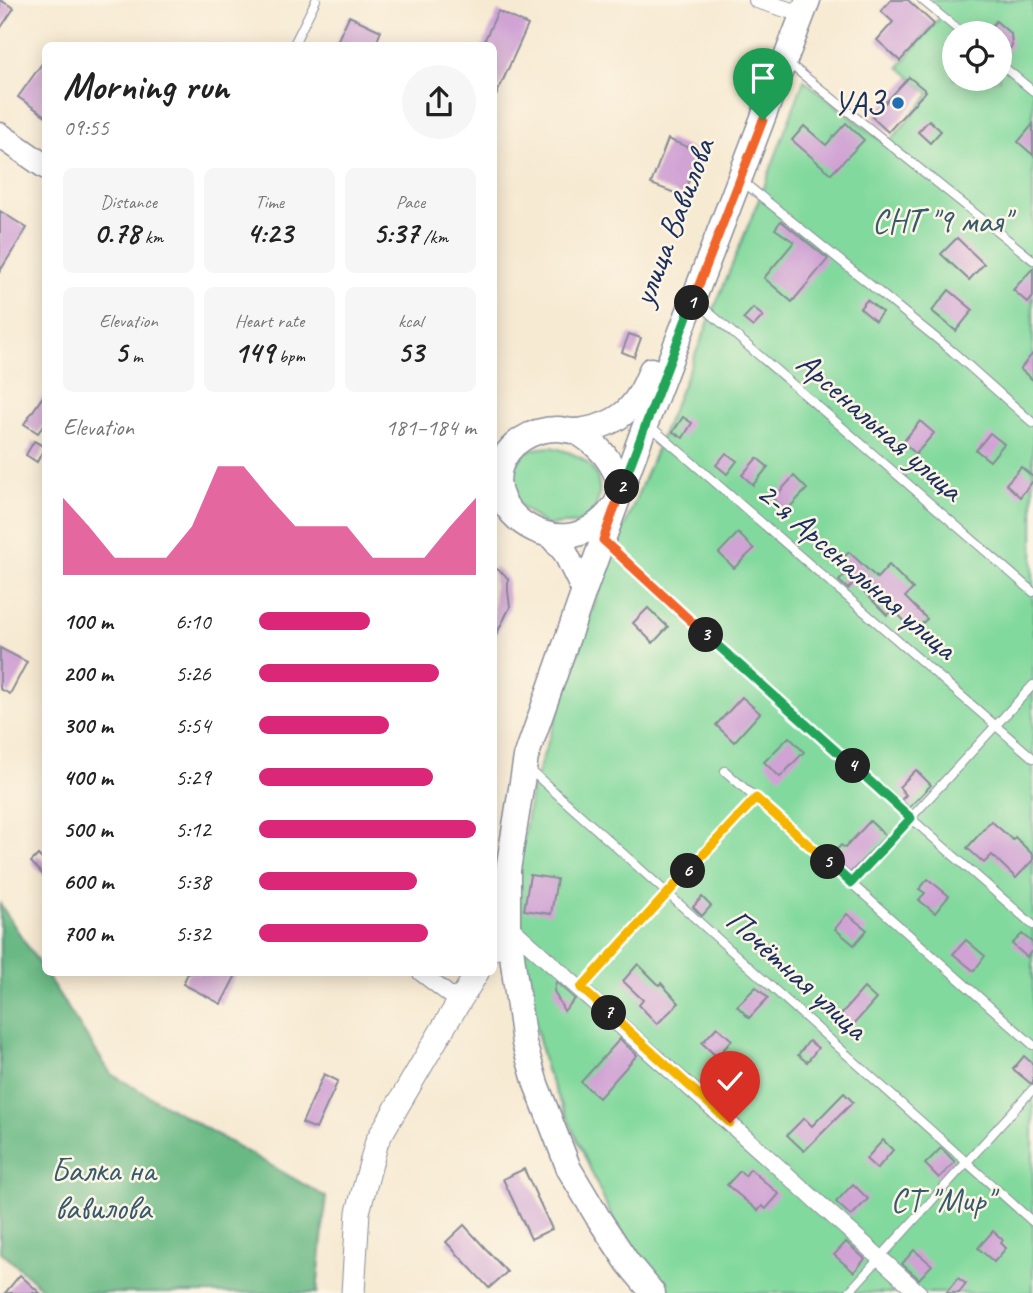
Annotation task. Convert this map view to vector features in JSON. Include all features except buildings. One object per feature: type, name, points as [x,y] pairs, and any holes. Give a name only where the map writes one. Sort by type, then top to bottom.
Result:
[{"type":"main road","name":"улица Вавилова","points":[[653,1293],[628,1263],[569,1169],[536,1084],[524,1043],[508,925],[509,870],[526,757],[619,495],[785,60],[797,3]]},
{"type":"main road","name":"улица Вавилова","points":[[497,445],[519,441],[534,432],[557,429],[575,431],[602,425],[624,414],[642,392],[797,3]]},
{"type":"main road","points":[[0,135],[42,164]]},
{"type":"main road","points":[[0,153],[42,181]]},
{"type":"main road","points":[[575,431],[601,449],[613,466],[619,495]]},
{"type":"main road","points":[[519,441],[500,467],[498,497],[514,516],[530,528],[550,536],[565,552],[584,591]]},
{"type":"main road","name":"улица Вавилова","points":[[550,536],[570,536],[598,524],[619,495]]},
{"type":"street","points":[[757,0],[797,3]]},
{"type":"street","points":[[497,943],[508,925],[919,1293]]},
{"type":"street","points":[[425,976],[459,1002]]},
{"type":"street","points":[[354,1293],[358,1212],[377,1141],[475,976]]},
{"type":"lane","points":[[295,42],[316,0]]},
{"type":"lane","points":[[922,0],[947,21]]},
{"type":"lane","points":[[785,60],[1033,261]]},
{"type":"lane","points":[[1012,74],[1033,91]]},
{"type":"lane","points":[[740,179],[952,351],[1033,423]]},
{"type":"lane","name":"Арсенальная улица","points":[[693,299],[1033,592]]},
{"type":"lane","name":"2-я Арсенальная улица","points":[[646,423],[1033,758]]},
{"type":"lane","points":[[603,540],[1033,925]]},
{"type":"lane","points":[[851,883],[1033,685]]},
{"type":"lane","name":"Почётная улица","points":[[525,766],[1033,1222]]},
{"type":"lane","points":[[725,771],[1033,1045]]},
{"type":"lane","points":[[581,988],[756,798]]},
{"type":"lane","points":[[849,1293],[1033,1088]]},
{"type":"green space","points":[[921,0],[1033,0],[1033,1293],[667,1293],[646,1268],[609,1211],[546,1070],[519,952],[516,883],[531,792],[603,579],[762,192],[804,80],[887,145],[930,94],[899,67],[940,17]]},
{"type":"green space","points":[[551,447],[582,459],[590,466],[598,481],[599,497],[596,504],[586,517],[576,524],[546,525],[515,502],[509,476],[514,466],[532,449]]},
{"type":"green space","name":"Балка на вавилова","points":[[0,904],[42,968],[42,976],[47,976],[111,1074],[326,1197],[317,1293],[47,1293],[0,1251]]},
{"type":"place","name":"УАЗ","points":[[898,103]]},
{"type":"route","points":[[730,1123],[581,988],[756,798],[851,883],[911,818],[603,540],[763,120]]},
{"type":"park label","name":"СНТ \"9 мая\"","points":[[941,221]]},
{"type":"park label","name":"СТ \"Мир\"","points":[[942,1200]]}]
